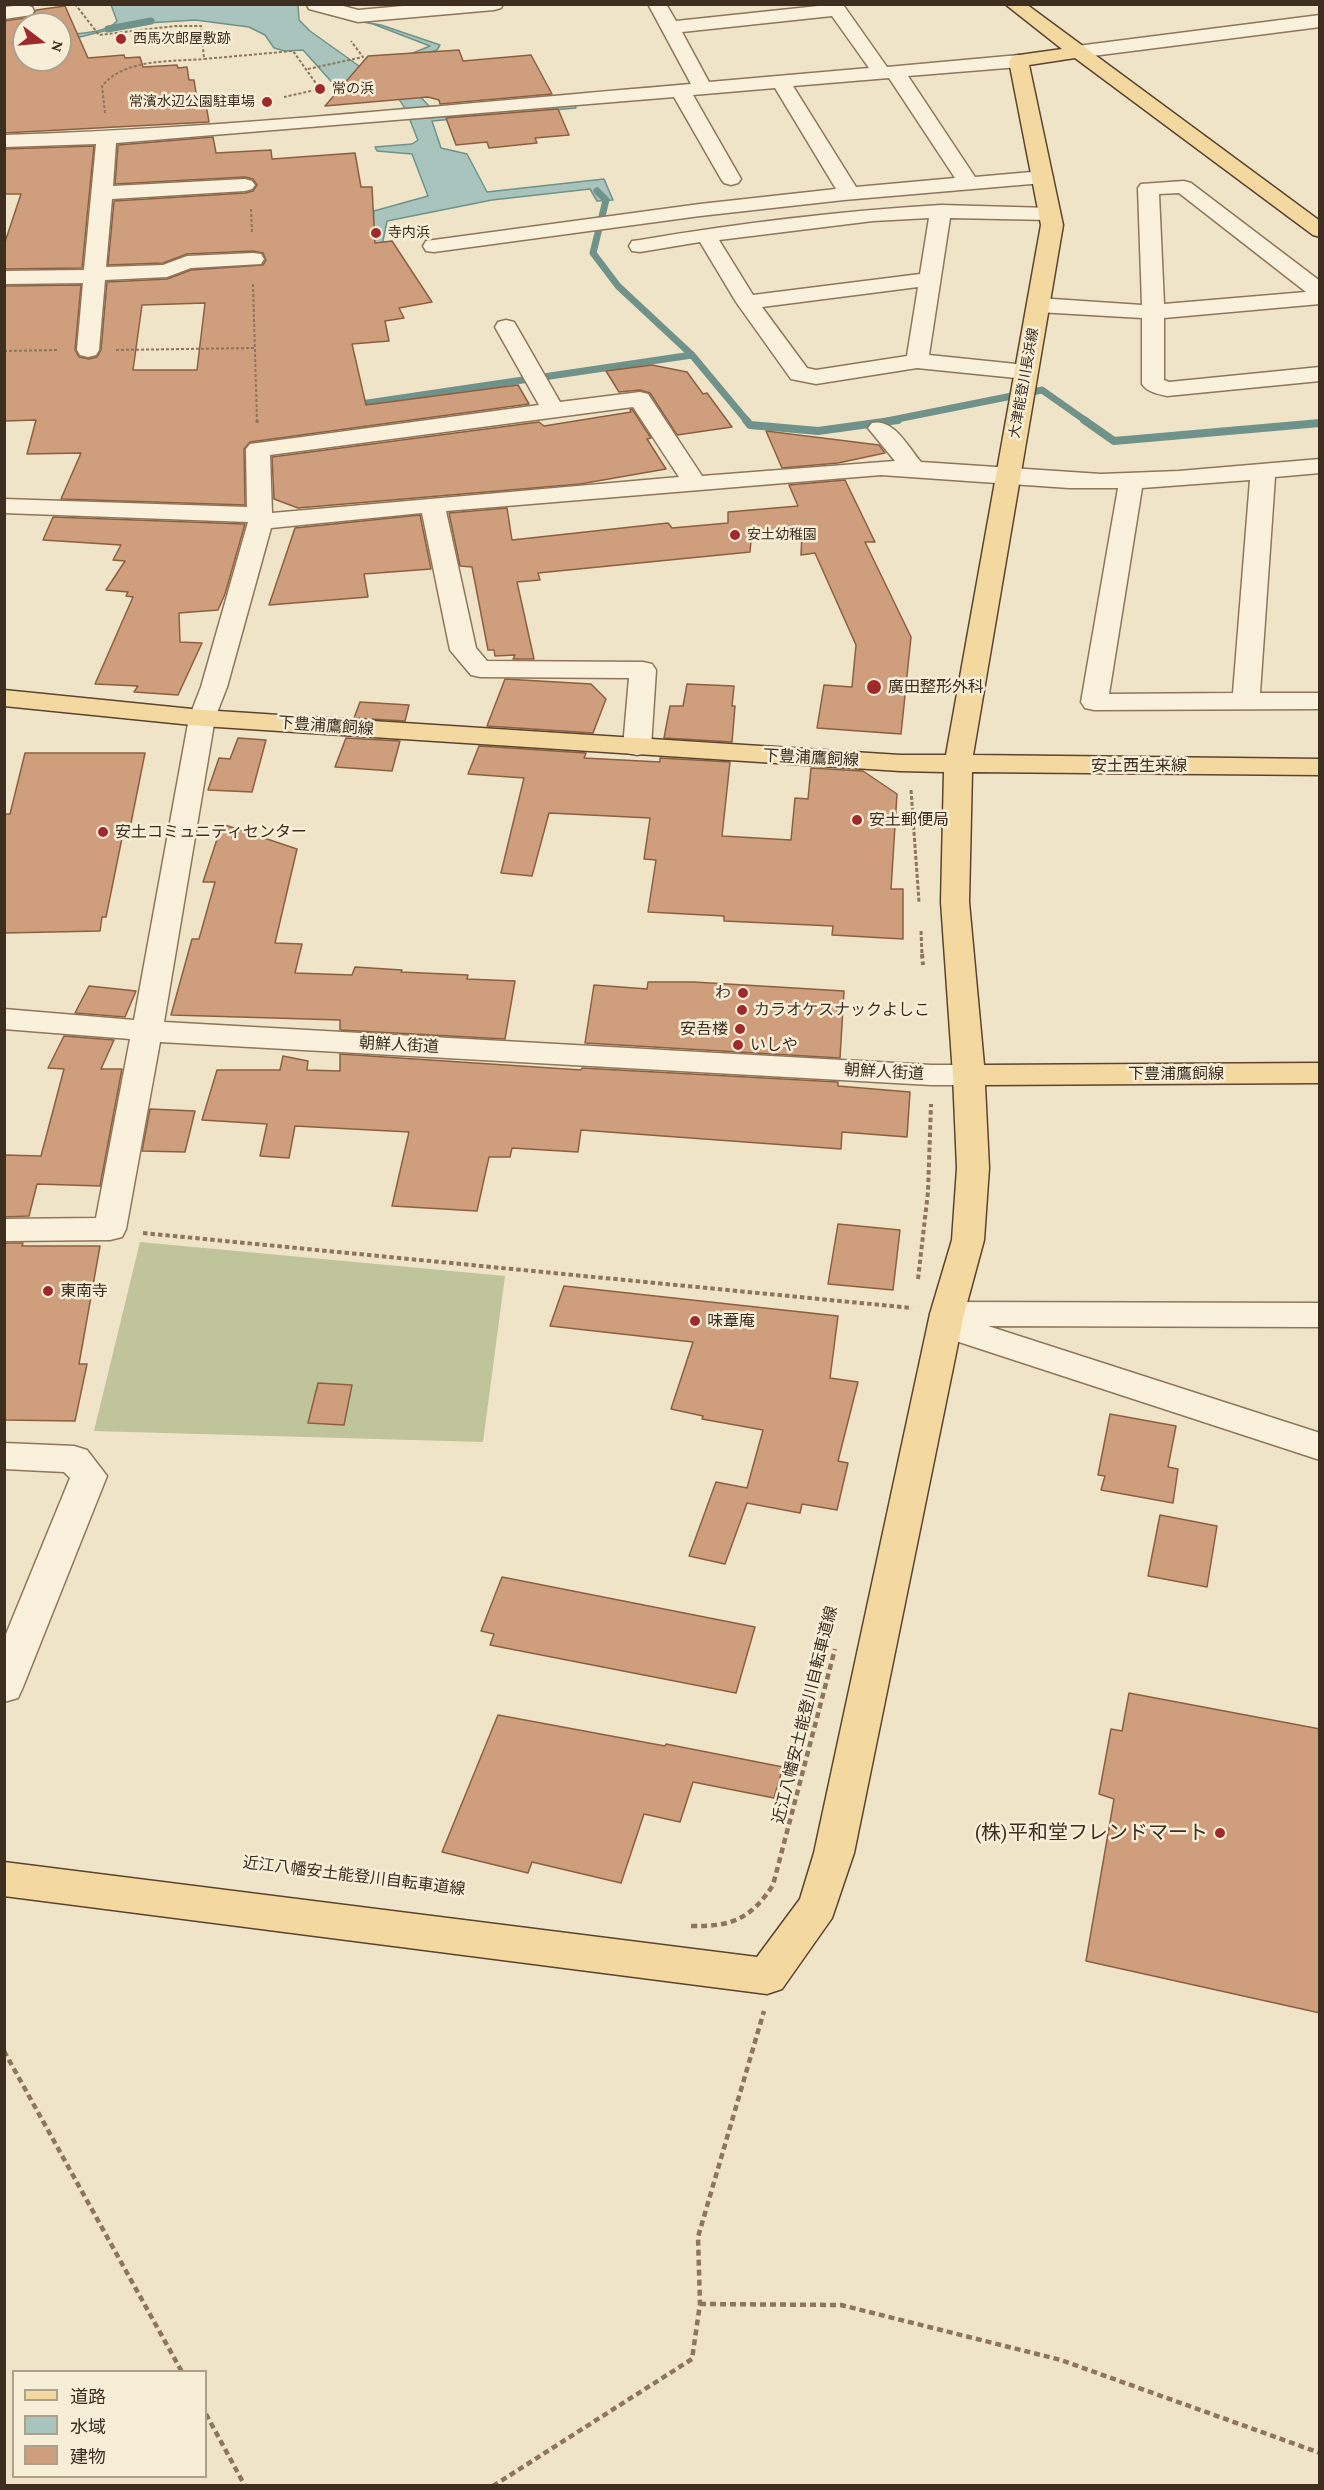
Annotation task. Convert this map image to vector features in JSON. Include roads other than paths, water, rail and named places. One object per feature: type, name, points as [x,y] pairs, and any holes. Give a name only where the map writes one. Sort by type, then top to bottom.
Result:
[{"type":"main road","points":[[1014,4],[1320,231]]},
{"type":"main road","points":[[1019,61],[1077,52]]},
{"type":"main road","name":"大津能登川長浜線","points":[[958,764],[1052,225],[1019,61]]},
{"type":"main road","name":"下豊浦鷹飼線","points":[[4,698],[202,718],[637,747],[958,764]]},
{"type":"main road","points":[[4,1879],[767,1976],[818,1906],[834,1852],[921,1310],[968,1240],[973,1168],[969,1075],[955,902],[958,764]]},
{"type":"main road","name":"安土西生来線","points":[[958,764],[1320,767]]},
{"type":"main road","name":"下豊浦鷹飼線","points":[[969,1075],[1320,1073]]},
{"type":"street","points":[[316,5],[358,16],[494,4]]},
{"type":"street","points":[[657,4],[672,27],[704,88]]},
{"type":"street","points":[[672,27],[837,10],[888,72],[968,182]]},
{"type":"street","points":[[4,13],[25,11]]},
{"type":"street","points":[[1077,52],[1320,21]]},
{"type":"street","points":[[4,141],[106,138],[1019,61]]},
{"type":"street","points":[[780,81],[850,194]]},
{"type":"street","points":[[680,90],[731,179]]},
{"type":"street","points":[[88,350],[106,138]]},
{"type":"street","points":[[434,246],[700,210],[968,182],[1044,177]]},
{"type":"street","points":[[102,193],[245,185]]},
{"type":"street","points":[[1320,292],[1184,188],[1148,188],[1153,312],[1153,384],[1167,389],[1320,374]]},
{"type":"street","points":[[917,361],[941,211]]},
{"type":"street","points":[[640,246],[706,235],[873,215],[941,211],[1050,214]]},
{"type":"street","points":[[706,235],[747,302],[800,374],[816,377],[917,361],[1026,372]]},
{"type":"street","points":[[4,278],[167,271],[187,262],[253,259]]},
{"type":"street","points":[[747,302],[929,279]]},
{"type":"street","points":[[1038,305],[1153,312],[1320,297]]},
{"type":"street","points":[[506,327],[553,410]]},
{"type":"street","points":[[4,1230],[110,1229],[182,842],[202,718],[214,687],[260,519],[258,449],[640,399],[694,482]]},
{"type":"street","points":[[880,428],[913,468]]},
{"type":"street","points":[[4,506],[260,519],[881,468],[913,468],[1008,477],[1131,482],[1320,466]]},
{"type":"street","points":[[1246,701],[1263,471]]},
{"type":"street","points":[[1131,482],[1094,702],[1320,700]]},
{"type":"street","points":[[432,505],[463,650],[480,669],[643,670],[637,747]]},
{"type":"street","name":"朝鮮人街道","points":[[4,1019],[146,1031],[931,1075],[969,1075]]},
{"type":"street","points":[[921,1310],[1320,1315]]},
{"type":"street","points":[[921,1310],[971,1333],[1320,1447]]},
{"type":"street","points":[[4,1456],[74,1459],[89,1476],[4,1687]]},
{"type":"water","points":[[298,4],[299,20],[310,31],[359,66],[376,68],[430,46],[373,24],[358,21],[381,25],[440,45],[437,50],[412,57],[411,87],[430,107],[429,118],[575,105],[576,108],[432,121],[441,148],[467,154],[487,192],[604,179],[613,200],[597,201],[590,189],[492,200],[387,221],[381,251],[369,251],[374,211],[428,196],[412,154],[377,151],[375,147],[412,144],[418,140],[404,106],[397,97],[377,87],[338,89],[303,50],[285,51],[274,48],[265,35],[249,27],[195,20],[132,24],[72,39],[72,34],[106,28],[117,21],[111,5]]},
{"type":"water","points":[[338,10],[347,19],[329,15]]},
{"type":"waterway","points":[[108,29],[151,21]]},
{"type":"waterway","points":[[597,191],[606,200],[593,253],[618,286],[692,355]]},
{"type":"waterway","points":[[354,405],[692,355]]},
{"type":"waterway","points":[[692,355],[747,421]]},
{"type":"waterway","points":[[887,421],[1042,390],[1086,421]]},
{"type":"waterway","points":[[746,420],[750,425],[818,431],[898,420]]},
{"type":"waterway","points":[[1084,420],[1114,441],[1320,423]]},
{"type":"place","name":"西馬次郎屋敷跡","points":[[121,39]]},
{"type":"place","name":"常の浜","points":[[320,89]]},
{"type":"place","name":"常濱水辺公園駐車場","points":[[267,102]]},
{"type":"place","name":"寺内浜","points":[[376,233]]},
{"type":"place","name":"安土幼稚園","points":[[735,535]]},
{"type":"place","name":"廣田整形外科","points":[[874,687]]},
{"type":"place","name":"安土郵便局","points":[[857,820]]},
{"type":"place","name":"安土コミュニティセンター","points":[[103,832]]},
{"type":"place","name":"わ","points":[[743,993]]},
{"type":"place","name":"カラオケスナックよしこ","points":[[742,1010]]},
{"type":"place","name":"安吾楼","points":[[740,1029]]},
{"type":"place","name":"いしや","points":[[738,1045]]},
{"type":"place","name":"東南寺","points":[[48,1291]]},
{"type":"place","name":"味葦庵","points":[[695,1321]]},
{"type":"place","name":"(株)平和堂フレンドマート","points":[[1220,1833]]}]
